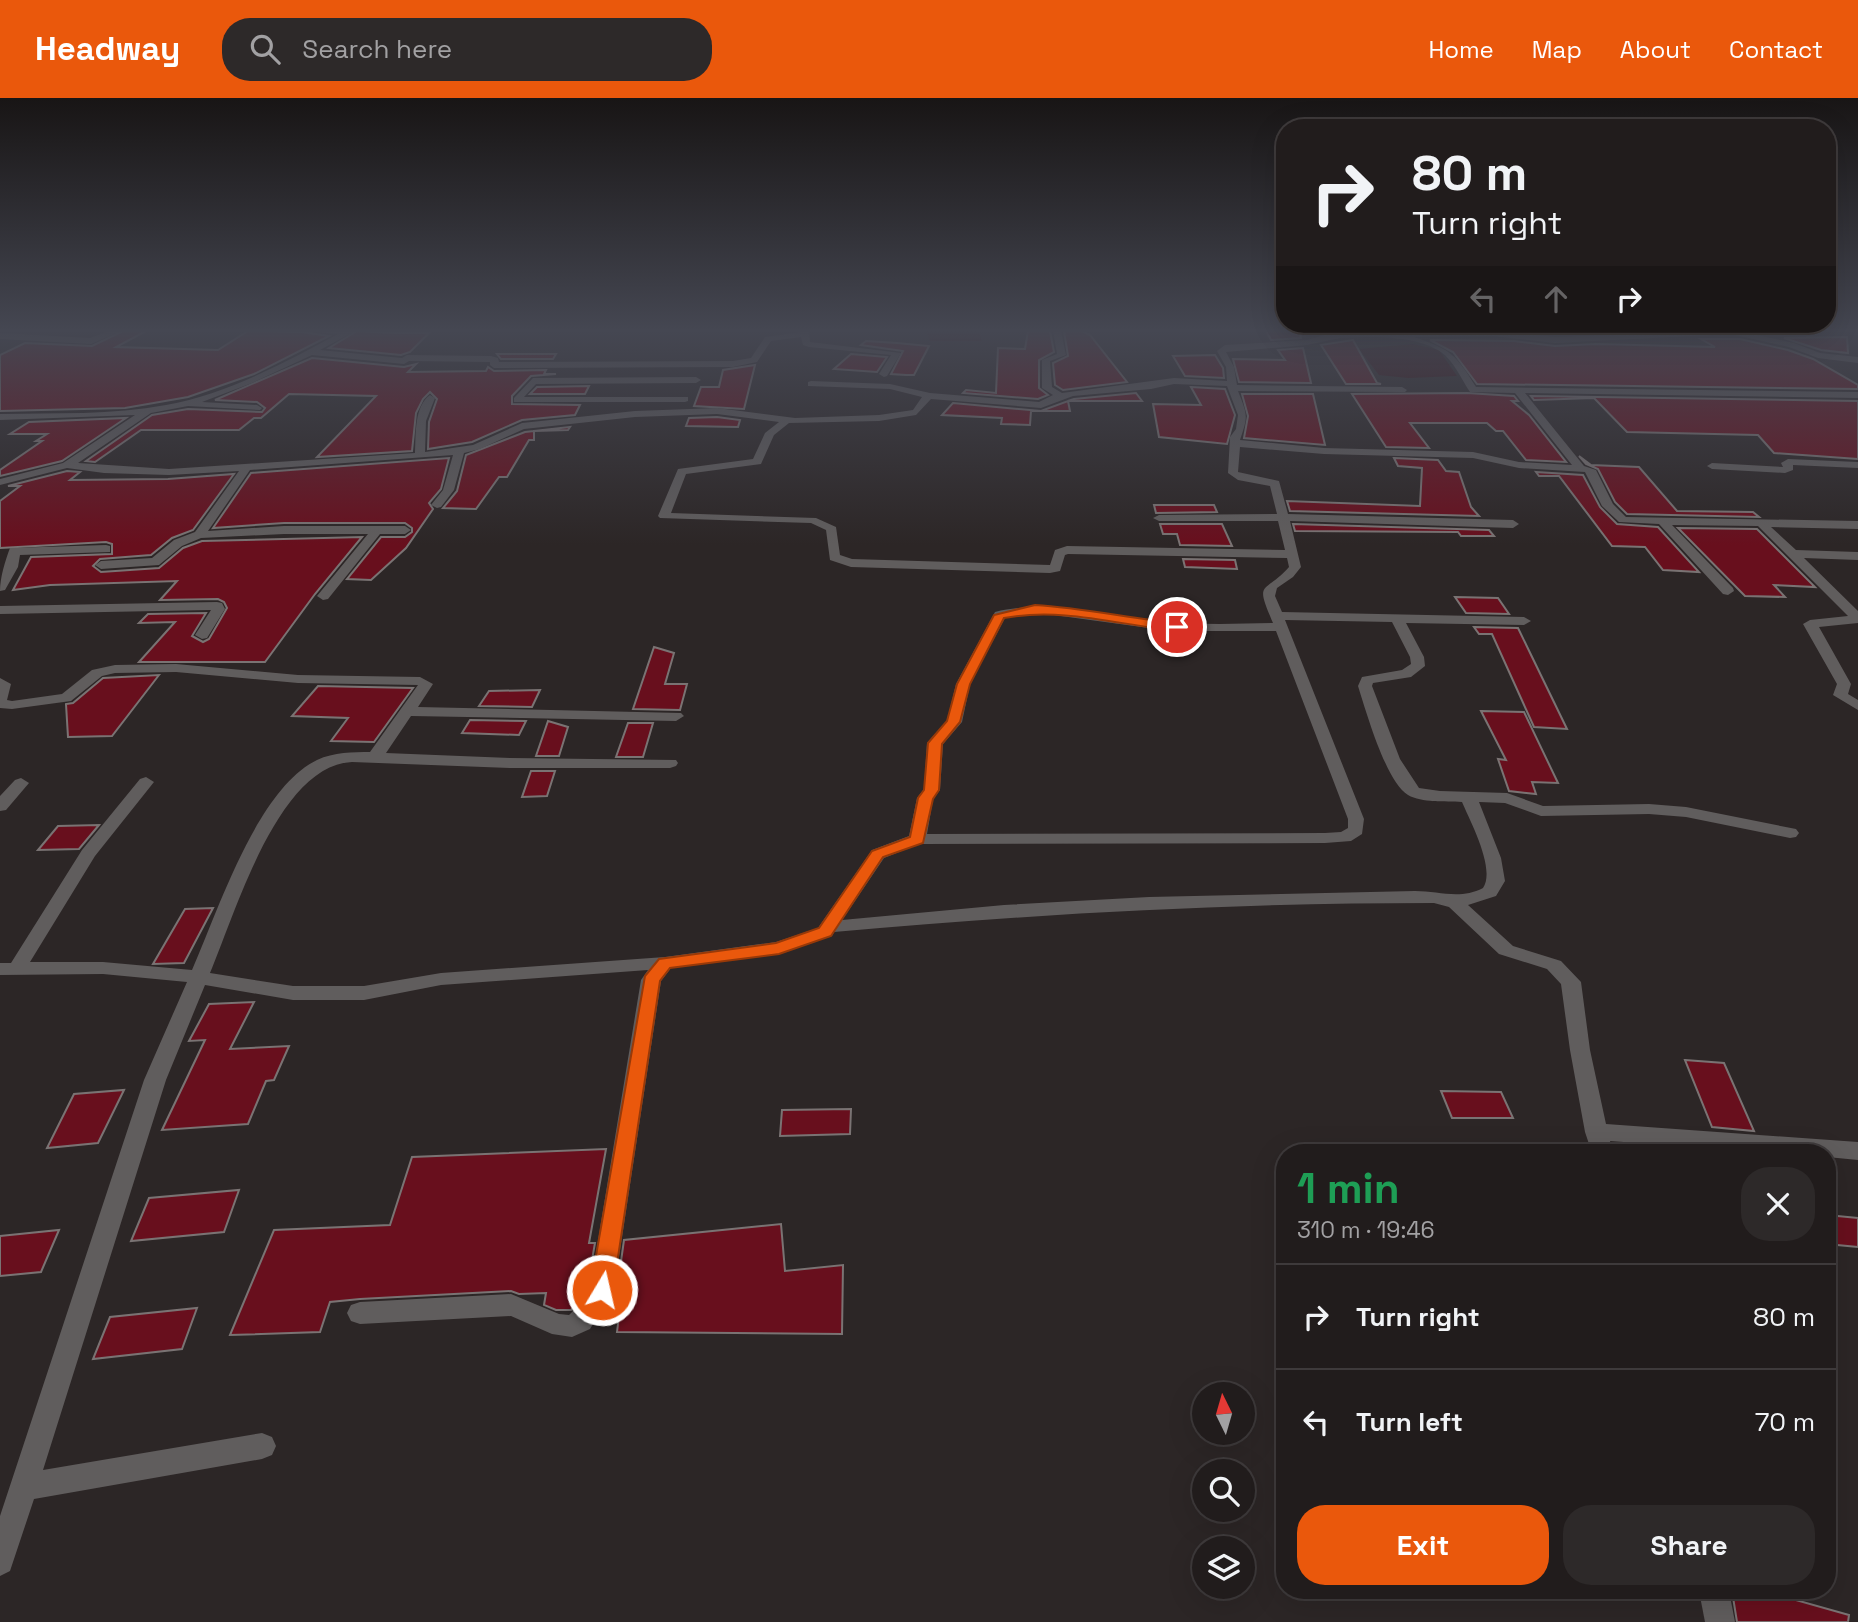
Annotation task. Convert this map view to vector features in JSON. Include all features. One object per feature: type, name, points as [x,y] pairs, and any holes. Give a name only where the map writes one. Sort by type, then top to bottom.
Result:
[{"type":"street","points":[[0,417],[149,410],[191,402]]},
{"type":"street","points":[[420,455],[421,421],[428,402]]},
{"type":"street","points":[[684,411],[688,402]]},
{"type":"street","points":[[67,465],[104,470],[169,472],[420,455],[459,452],[522,426],[684,411],[717,411],[786,421],[902,416],[916,412],[923,402]]},
{"type":"street","points":[[1005,402],[1041,405],[1046,402]]},
{"type":"street","points":[[8,968],[103,968],[197,977],[293,993],[364,993],[442,979],[665,963],[779,948],[825,932],[878,854],[918,839],[1345,836],[1356,830],[1356,819],[1269,596],[1271,586],[1296,566],[1275,483],[1242,478],[1233,473],[1235,443],[1243,422],[1239,402]]},
{"type":"street","points":[[1527,402],[1580,468]]},
{"type":"street","points":[[185,404],[257,408]]},
{"type":"street","points":[[0,482],[67,465],[88,454],[149,410]]},
{"type":"street","points":[[786,421],[770,433],[757,463],[682,471],[664,516],[812,520],[832,529],[834,557],[851,563],[1050,569],[1056,568],[1059,553],[1067,550],[1292,554]]},
{"type":"street","points":[[1235,443],[1336,451],[1473,455],[1519,465],[1580,468],[1592,472],[1608,506],[1620,519],[1858,525]]},
{"type":"street","points":[[437,505],[447,490],[459,452]]},
{"type":"street","points":[[1712,466],[1785,470],[1790,468],[1786,463],[1793,462],[1858,465]]},
{"type":"street","points":[[200,536],[247,467]]},
{"type":"street","points":[[1159,518],[1283,517],[1514,524]]},
{"type":"street","points":[[1662,521],[1728,591]]},
{"type":"street","points":[[1761,523],[1855,615],[1853,620],[1810,624],[1844,684],[1840,695],[1858,706]]},
{"type":"street","points":[[101,565],[155,562],[178,543],[200,536],[306,530],[405,530]]},
{"type":"street","points":[[323,596],[376,531]]},
{"type":"street","points":[[0,587],[12,567],[14,551],[106,549]]},
{"type":"street","points":[[1793,554],[1858,556]]},
{"type":"street","points":[[0,610],[217,606],[218,609],[202,635]]},
{"type":"street","points":[[918,839],[925,798],[932,790],[935,743],[954,722],[963,684],[1000,615],[1035,609],[1077,611],[1125,622],[1199,629],[1279,622],[1397,619],[1524,621]]},
{"type":"street","points":[[1397,619],[1417,657],[1418,666],[1413,672],[1406,674],[1367,680],[1365,685],[1377,720],[1406,785],[1422,793],[1507,798],[1541,811],[1639,808],[1686,812],[1790,833]]},
{"type":"street","points":[[0,682],[4,684],[0,702],[12,705],[66,698],[97,673],[106,671],[176,668],[311,680],[425,682],[425,688],[375,757]]},
{"type":"street","points":[[408,711],[676,716]]},
{"type":"street","points":[[0,1561],[151,1092],[197,977],[259,836],[282,802],[320,765],[340,759],[375,757],[511,763],[670,763]]},
{"type":"street","points":[[8,968],[88,854],[146,782]]},
{"type":"street","points":[[0,806],[21,783]]},
{"type":"street","points":[[1452,902],[1482,895],[1493,889],[1497,880],[1496,866],[1468,797]]},
{"type":"street","points":[[830,926],[1004,911],[1149,903],[1434,897],[1452,902],[1469,914],[1506,950],[1555,965],[1570,982],[1600,1143],[1632,1144]]},
{"type":"street","points":[[359,1313],[511,1305],[529,1310],[559,1327],[577,1326],[590,1313],[602,1290],[652,980],[665,963]]},
{"type":"street","points":[[1836,1150],[1858,1151]]},
{"type":"street","points":[[25,1487],[262,1446]]},
{"type":"street","points":[[1716,1599],[1720,1622]]},
{"type":"building","points":[[0,402],[159,402],[125,408],[0,411]]},
{"type":"building","points":[[257,402],[280,402],[261,418],[254,418],[239,430],[141,430],[95,462],[86,461],[152,415],[188,409],[262,412],[265,408]]},
{"type":"building","points":[[370,402],[421,402],[416,413],[412,451],[317,457]]},
{"type":"building","points":[[436,402],[580,405],[575,415],[522,420],[472,442],[428,449],[429,422]]},
{"type":"building","points":[[695,402],[746,402],[744,409],[694,406]]},
{"type":"building","points":[[1068,402],[1070,411],[1041,411]]},
{"type":"building","points":[[1199,402],[1230,402],[1235,415],[1227,444],[1159,437],[1153,404],[1201,405]]},
{"type":"building","points":[[1244,402],[1315,402],[1325,445],[1244,438],[1248,416]]},
{"type":"building","points":[[1357,402],[1513,402],[1529,415],[1566,462],[1526,460],[1503,431],[1496,431],[1487,423],[1410,423],[1429,448],[1386,447]]},
{"type":"building","points":[[1598,402],[1858,402],[1858,459],[1774,453],[1758,435],[1627,432]]},
{"type":"building","points":[[953,403],[1041,411],[1031,411],[1030,425],[1001,424],[1002,418],[942,415]]},
{"type":"building","points":[[126,418],[62,461],[0,476],[0,470],[42,441],[36,441],[47,434],[10,434],[29,422]]},
{"type":"building","points":[[689,418],[740,420],[738,427],[686,426]]},
{"type":"building","points":[[570,427],[568,430],[534,431]]},
{"type":"building","points":[[534,431],[534,440],[529,440],[507,477],[499,477],[476,509],[443,508],[457,491],[466,455]]},
{"type":"building","points":[[1579,456],[1591,465],[1639,467],[1677,511],[1753,512],[1759,517],[1627,514],[1615,502],[1598,469],[1586,464]]},
{"type":"building","points":[[449,458],[441,489],[429,503],[433,509],[406,548],[371,580],[347,579],[381,537],[405,537],[412,532],[412,528],[405,523],[284,523],[213,528],[251,473]]},
{"type":"building","points":[[1394,458],[1438,460],[1446,471],[1459,472],[1471,507],[1479,516],[1290,511],[1287,501],[1420,506],[1422,468],[1398,466]]},
{"type":"building","points":[[67,471],[80,472],[70,480],[168,479],[234,474],[193,530],[172,538],[151,555],[100,559],[93,566],[101,572],[159,568],[183,548],[202,541],[362,537],[315,594],[265,662],[139,662],[175,622],[139,623],[148,614],[206,613],[192,636],[203,642],[209,639],[227,608],[224,602],[218,599],[160,600],[177,581],[50,585],[13,590],[31,557],[112,554],[112,544],[106,542],[0,548],[0,501],[20,486],[8,486]]},
{"type":"building","points":[[1536,472],[1583,475],[1600,507],[1617,524],[1658,527],[1699,572],[1663,570],[1645,547],[1612,546],[1559,476],[1539,476]]},
{"type":"building","points":[[1154,505],[1214,505],[1217,512],[1156,513]]},
{"type":"building","points":[[1160,524],[1222,524],[1232,546],[1180,545],[1177,534],[1163,534]]},
{"type":"building","points":[[1293,524],[1489,530],[1494,536],[1461,536],[1458,532],[1295,531]]},
{"type":"building","points":[[1678,528],[1757,529],[1815,587],[1774,585],[1785,597],[1745,596]]},
{"type":"building","points":[[1183,559],[1235,560],[1237,569],[1185,567]]},
{"type":"building","points":[[1455,597],[1498,598],[1509,614],[1466,613]]},
{"type":"building","points":[[1474,627],[1518,628],[1567,729],[1534,727],[1492,634],[1479,634]]},
{"type":"building","points":[[654,647],[674,653],[665,684],[687,684],[680,710],[633,709]]},
{"type":"building","points":[[159,675],[112,736],[68,737],[66,704],[73,703],[103,678]]},
{"type":"building","points":[[318,686],[413,688],[374,742],[331,741],[348,718],[292,716]]},
{"type":"building","points":[[540,690],[532,707],[479,706],[489,691]]},
{"type":"building","points":[[1481,711],[1524,712],[1558,783],[1532,782],[1536,794],[1509,791],[1498,759],[1506,760]]},
{"type":"building","points":[[470,720],[526,721],[519,735],[462,733]]},
{"type":"building","points":[[548,721],[568,727],[559,756],[536,756]]},
{"type":"building","points":[[628,723],[653,723],[643,757],[616,757]]},
{"type":"building","points":[[531,771],[555,771],[547,796],[522,797]]},
{"type":"building","points":[[99,825],[79,849],[38,850],[58,826]]},
{"type":"building","points":[[213,908],[184,963],[153,964],[185,909]]},
{"type":"building","points":[[254,1002],[230,1049],[289,1046],[274,1080],[266,1081],[248,1124],[162,1130],[205,1040],[189,1041],[209,1004]]},
{"type":"building","points":[[1685,1060],[1724,1063],[1754,1131],[1712,1127]]},
{"type":"building","points":[[124,1090],[98,1143],[47,1148],[74,1094]]},
{"type":"building","points":[[1441,1091],[1501,1092],[1513,1118],[1452,1118]]},
{"type":"building","points":[[851,1109],[850,1134],[780,1136],[782,1110]]},
{"type":"building","points":[[606,1149],[589,1243],[595,1243],[587,1288],[571,1310],[556,1310],[544,1305],[546,1293],[519,1294],[511,1291],[360,1299],[330,1302],[320,1332],[230,1335],[274,1230],[390,1225],[412,1157]]},
{"type":"building","points":[[239,1190],[224,1232],[131,1241],[149,1198]]},
{"type":"building","points":[[1836,1216],[1858,1218],[1858,1247],[1836,1245]]},
{"type":"building","points":[[781,1224],[785,1271],[843,1265],[842,1334],[617,1332],[620,1308],[606,1308],[617,1290],[624,1240]]},
{"type":"building","points":[[59,1230],[41,1272],[0,1276],[0,1236]]},
{"type":"building","points":[[197,1308],[182,1349],[93,1359],[110,1317]]},
{"type":"building","points":[[1733,1599],[1792,1599],[1849,1615],[1848,1622],[1737,1622]]},
{"type":"route","points":[[602,1290],[652,980],[665,963],[779,948],[825,932],[878,854],[918,839],[925,798],[932,790],[935,743],[954,722],[963,684],[1000,615],[1035,609],[1077,611],[1125,622],[1177,627]]}]
